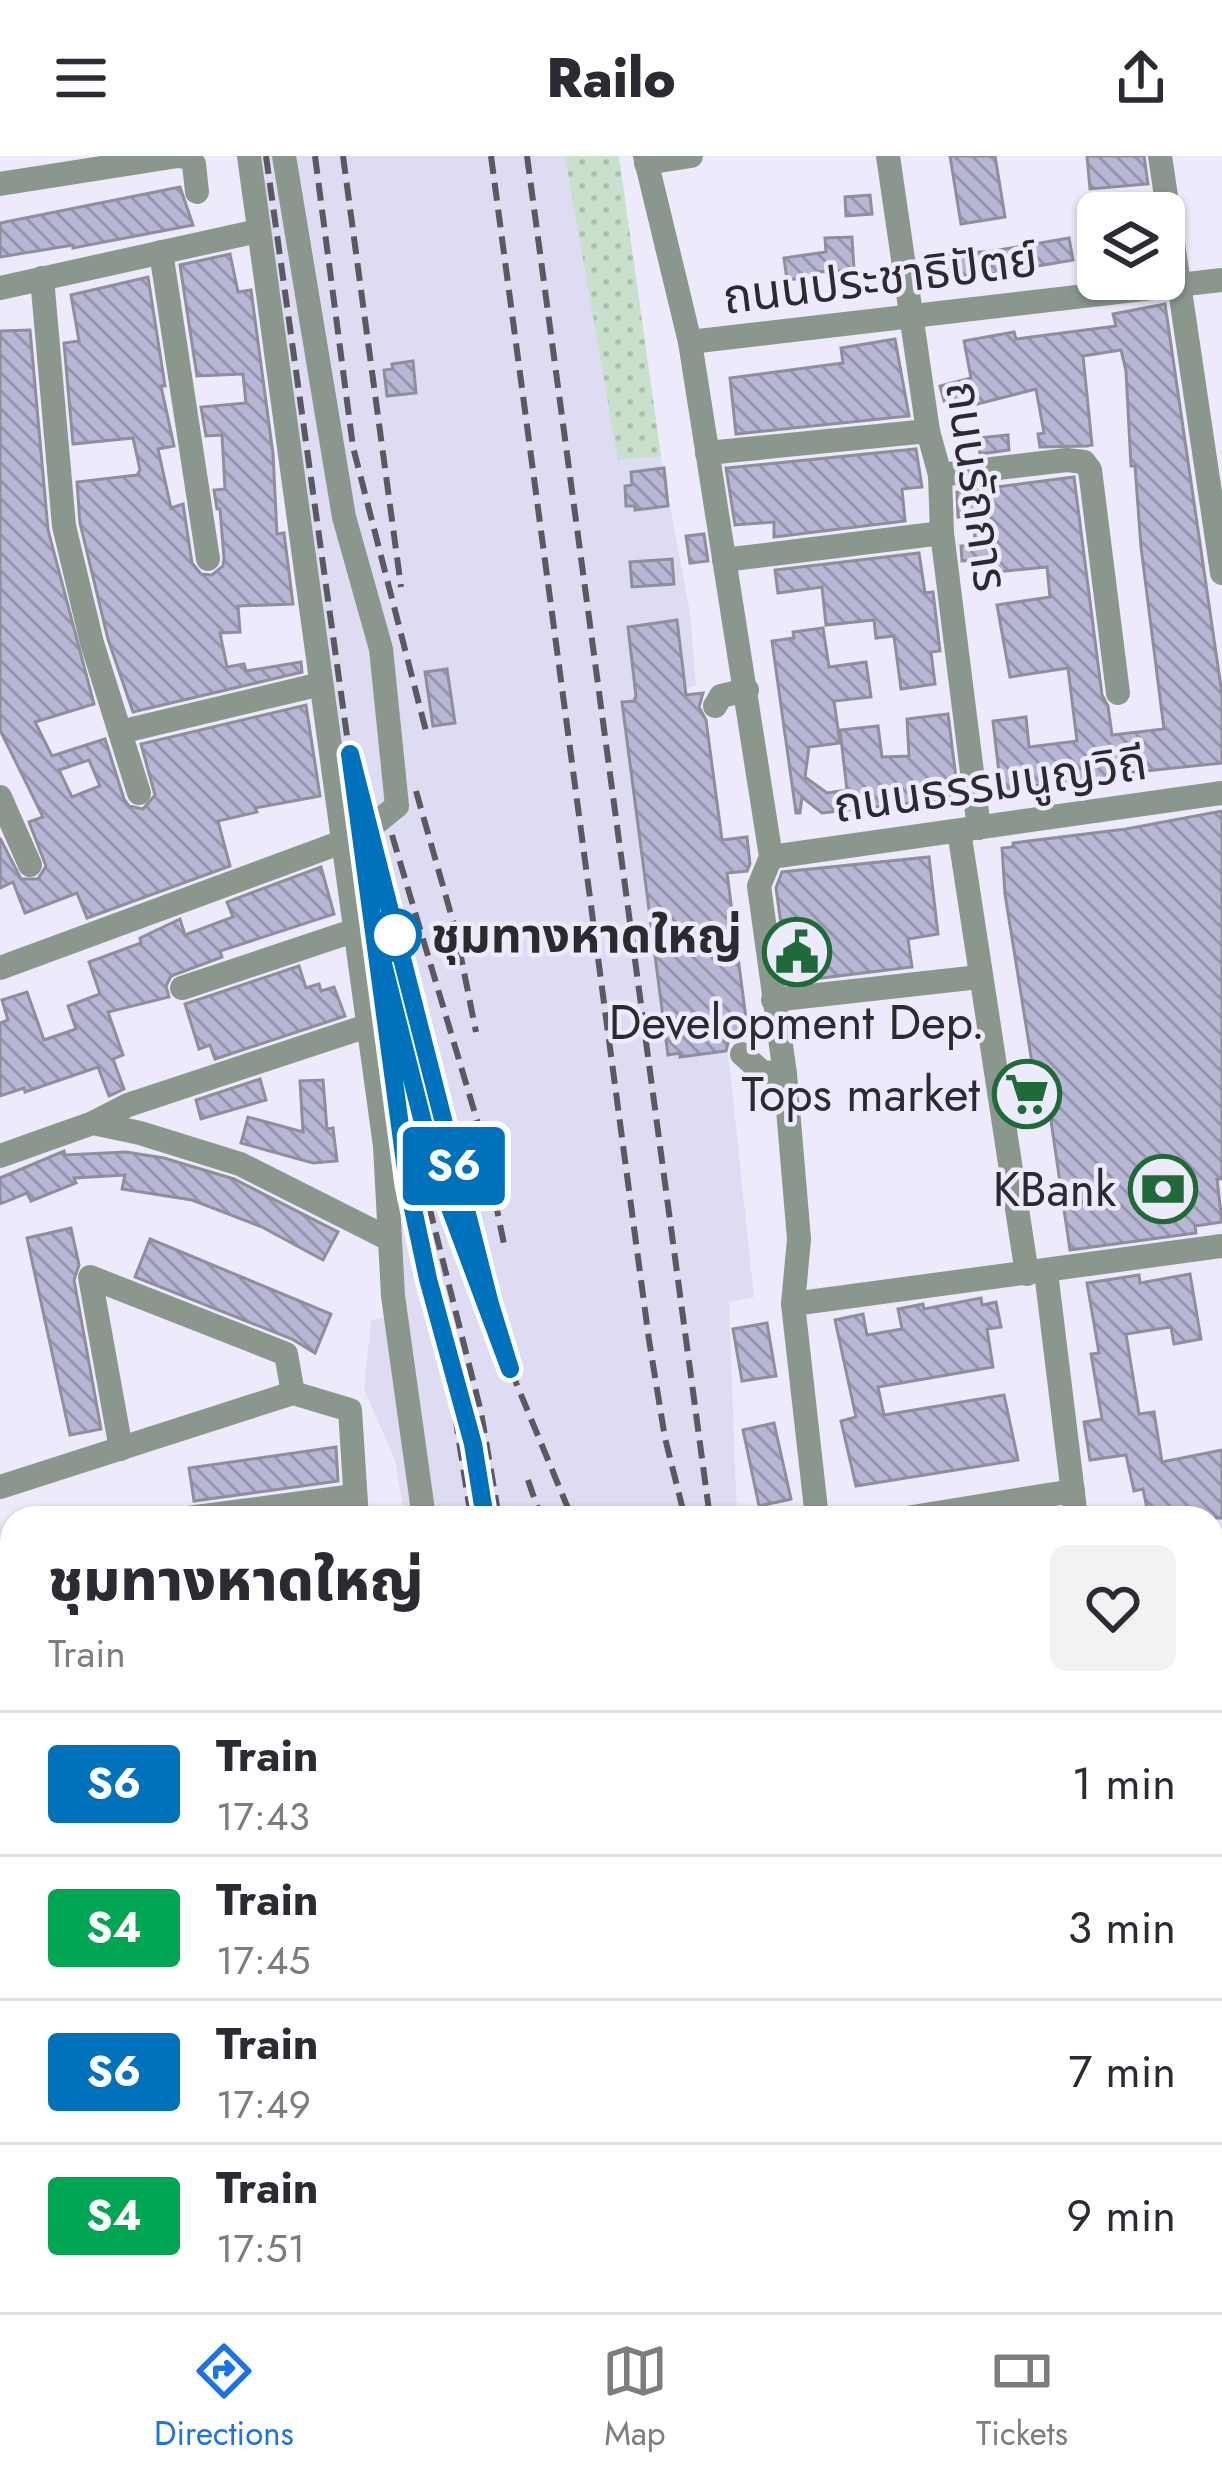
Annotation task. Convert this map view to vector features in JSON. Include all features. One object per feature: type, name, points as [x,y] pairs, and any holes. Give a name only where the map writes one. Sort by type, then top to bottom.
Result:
[{"type":"street","points":[[248,156],[385,1146],[389,1239],[422,1506]]},
{"type":"street","points":[[0,968],[368,832],[397,806],[381,649],[344,517],[284,156]]},
{"type":"street","points":[[691,156],[646,159],[690,342],[771,857],[759,886],[785,1074],[799,1239],[794,1304],[816,1506]]},
{"type":"street","name":"ถนนรัถการ","points":[[888,156],[928,431],[940,475],[979,977],[1075,1506]]},
{"type":"street","points":[[1160,156],[1164,192]]},
{"type":"street","points":[[0,184],[54,165],[187,157],[194,164],[197,192]]},
{"type":"street","points":[[0,288],[258,232]]},
{"type":"street","points":[[161,252],[208,559]]},
{"type":"street","points":[[41,278],[64,526],[92,643],[139,794]]},
{"type":"street","name":"ถนนประชาธิปัตย์","points":[[1185,285],[1222,280]]},
{"type":"street","name":"ถนนประชาธิปัตย์","points":[[690,342],[1077,297]]},
{"type":"street","points":[[1178,300],[1221,560]]},
{"type":"street","points":[[707,453],[928,431]]},
{"type":"street","points":[[940,475],[1084,462],[1090,470],[1118,693]]},
{"type":"street","points":[[724,560],[942,533]]},
{"type":"street","points":[[120,732],[322,684]]},
{"type":"street","points":[[716,706],[721,696],[747,690]]},
{"type":"street","name":"ถนนธรรมนูญวิถี","points":[[771,857],[1222,793]]},
{"type":"street","points":[[0,797],[30,865]]},
{"type":"street","points":[[182,988],[356,930]]},
{"type":"street","points":[[773,1000],[979,977]]},
{"type":"street","points":[[0,1156],[93,1123],[128,1105],[368,1026]]},
{"type":"street","points":[[742,1054],[762,1072],[785,1074]]},
{"type":"street","points":[[93,1123],[240,1164],[389,1239]]},
{"type":"street","points":[[794,1304],[1222,1246]]},
{"type":"street","points":[[122,1448],[90,1277],[286,1354],[293,1393]]},
{"type":"street","points":[[0,1487],[293,1393],[350,1410],[355,1506]]},
{"type":"street","points":[[980,1506],[1073,1491]]},
{"type":"shaded area","points":[[250,156],[613,156],[636,324],[690,613],[696,685],[679,692],[730,1070],[754,1297],[729,1302],[737,1506],[403,1506],[395,1460],[364,1389],[371,1320],[401,1315]]},
{"type":"green space","points":[[565,156],[619,156],[661,456],[618,460]]},
{"type":"building","points":[[950,156],[995,156],[1005,217],[961,224]]},
{"type":"building","points":[[1087,156],[1144,156],[1148,184],[1090,189]]},
{"type":"building","points":[[180,187],[193,225],[0,257],[0,223]]},
{"type":"building","points":[[870,195],[872,214],[846,216],[845,197]]},
{"type":"building","points":[[852,237],[854,270],[787,280],[784,258],[826,252],[825,238]]},
{"type":"building","points":[[1069,238],[1073,260],[945,282],[941,255]]},
{"type":"building","points":[[230,254],[238,292],[251,290],[273,454],[277,534],[284,533],[293,604],[238,606],[240,632],[220,633],[227,667],[244,664],[246,671],[301,662],[302,672],[133,712],[108,639],[80,523],[77,482],[137,475],[140,470],[133,438],[73,444],[64,343],[79,341],[71,295],[148,277],[165,386],[161,386],[174,446],[158,449],[171,508],[183,504],[192,563],[201,574],[212,575],[223,566],[224,558],[214,490],[225,489],[222,435],[206,436],[201,407],[246,403],[243,374],[197,376],[180,265]]},
{"type":"building","points":[[1165,304],[1222,694],[1222,763],[1126,773],[1063,787],[1062,780],[1009,792],[1000,782],[993,721],[1026,717],[1029,747],[1077,741],[1068,668],[1010,677],[997,605],[1050,597],[1047,567],[996,572],[995,559],[962,561],[961,546],[975,546],[974,517],[958,517],[957,492],[1074,477],[1102,695],[1112,735],[1164,729],[1135,466],[1131,466],[1126,371],[1121,350],[1083,356],[1092,445],[1087,446],[1040,447],[1038,434],[1044,433],[1036,389],[958,409],[955,398],[944,401],[940,386],[971,378],[964,341],[1014,332],[1016,339],[1116,326],[1113,314]]},
{"type":"building","points":[[30,330],[48,530],[94,704],[35,722],[52,756],[105,739],[124,799],[129,806],[143,809],[155,795],[141,744],[306,705],[320,796],[255,808],[257,812],[218,821],[230,866],[87,918],[77,893],[25,913],[13,882],[0,888],[0,838],[21,879],[38,879],[46,866],[29,822],[43,817],[0,730],[0,331]],"holes":[[[89,760],[100,786],[72,797],[59,770]]]},
{"type":"building","points":[[895,339],[909,416],[736,434],[730,378],[843,363],[841,348]]},
{"type":"building","points":[[413,361],[416,393],[387,396],[384,370]]},
{"type":"building","points":[[1008,435],[1009,450],[980,454],[978,438]]},
{"type":"building","points":[[916,449],[922,487],[902,489],[905,521],[774,537],[774,522],[735,525],[726,468]]},
{"type":"building","points":[[664,468],[668,506],[635,510],[635,506],[626,506],[625,486],[632,485],[631,472]]},
{"type":"building","points":[[704,534],[708,561],[690,563],[686,536]]},
{"type":"building","points":[[919,553],[925,593],[933,592],[940,651],[931,652],[935,684],[901,689],[894,636],[876,638],[874,620],[826,625],[822,587],[778,593],[775,570]]},
{"type":"building","points":[[672,559],[674,584],[632,587],[630,562]]},
{"type":"building","points":[[677,620],[686,695],[703,693],[699,707],[706,720],[722,840],[747,837],[750,864],[747,871],[727,873],[748,1034],[730,1036],[726,1051],[680,1057],[680,1053],[668,1055],[622,702],[634,701],[636,696],[628,627]]},
{"type":"building","points":[[823,628],[829,667],[866,662],[871,697],[834,701],[840,743],[809,747],[805,777],[827,793],[847,790],[840,730],[878,726],[882,757],[909,756],[907,719],[948,714],[958,794],[822,813],[802,797],[800,813],[796,813],[772,641]]},
{"type":"building","points":[[447,669],[455,723],[433,726],[425,672]]},
{"type":"building","points":[[1222,811],[1222,1179],[1217,1179],[1222,1222],[1195,1226],[1196,1233],[1070,1250],[1046,1087],[1036,1088],[1002,848]]},
{"type":"building","points":[[929,857],[938,934],[908,939],[912,967],[789,982],[776,888],[782,872]]},
{"type":"building","points":[[321,867],[334,914],[220,951],[222,957],[171,976],[166,986],[169,997],[108,1012],[123,1055],[113,1059],[124,1089],[109,1096],[98,1067],[0,1096],[0,1023],[8,1020],[2,1000],[27,992],[44,1040],[76,1029],[68,1006],[100,994],[89,962],[141,943],[140,938],[180,919],[185,935],[233,917],[227,902]]},
{"type":"building","points":[[299,966],[306,988],[334,987],[345,1016],[215,1059],[210,1045],[199,1049],[185,1004]]},
{"type":"building","points":[[260,1079],[266,1100],[201,1119],[196,1100]]},
{"type":"building","points":[[323,1080],[327,1129],[333,1128],[337,1161],[313,1163],[241,1143],[248,1117],[303,1132],[300,1081]]},
{"type":"building","points":[[64,1151],[65,1155],[126,1152],[164,1158],[234,1179],[338,1232],[323,1260],[262,1227],[192,1200],[122,1189],[125,1175],[74,1178],[76,1183],[31,1201],[27,1193],[0,1204],[0,1178]]},
{"type":"building","points":[[71,1228],[79,1265],[74,1280],[101,1429],[70,1435],[27,1238]]},
{"type":"building","points":[[150,1239],[331,1314],[315,1353],[292,1339],[135,1277]]},
{"type":"building","points":[[1190,1274],[1201,1339],[1174,1344],[1171,1327],[1126,1334],[1139,1414],[1154,1412],[1162,1462],[1222,1450],[1222,1506],[1147,1506],[1143,1489],[1134,1491],[1126,1455],[1090,1460],[1084,1422],[1102,1419],[1091,1354],[1099,1353],[1087,1283],[1139,1275],[1140,1283]]},
{"type":"building","points":[[981,1298],[982,1305],[996,1302],[1001,1327],[987,1329],[993,1367],[878,1387],[884,1415],[1004,1395],[1018,1460],[856,1486],[841,1421],[856,1417],[835,1320],[863,1314],[867,1335],[902,1329],[898,1309]]},
{"type":"building","points":[[767,1323],[776,1376],[742,1381],[733,1329]]},
{"type":"building","points":[[774,1423],[791,1499],[759,1506],[743,1430]]},
{"type":"building","points":[[336,1447],[338,1481],[194,1501],[189,1468]]},
{"type":"railway","points":[[266,156],[373,922],[386,983],[449,1209],[567,1506]]},
{"type":"railway","points":[[315,156],[353,447],[427,735]]},
{"type":"railway","points":[[343,156],[401,587]]},
{"type":"railway","points":[[491,156],[649,1340],[682,1506]]},
{"type":"railway","points":[[527,156],[708,1506]]},
{"type":"railway","points":[[416,791],[456,932],[476,1032]]},
{"type":"railway","points":[[392,835],[482,1137],[504,1244]]},
{"type":"railway","points":[[384,893],[463,1201]]},
{"type":"railway","points":[[393,1071],[408,1185],[441,1326],[469,1506]]},
{"type":"railway","points":[[429,1206],[481,1412],[497,1506]]},
{"type":"railway","points":[[528,1480],[537,1506]]},
{"type":"train","name":"S6","points":[[380,952],[433,1162],[510,1369],[350,754],[408,1185],[473,1444],[484,1506]]},
{"type":"place","name":"ชุมทางหาดใหญ่","points":[[395,935]]},
{"type":"place","name":"Development Dep.","points":[[797,952]]},
{"type":"place","name":"Tops market","points":[[1027,1094]]},
{"type":"place","name":"KBank","points":[[1163,1189]]}]
